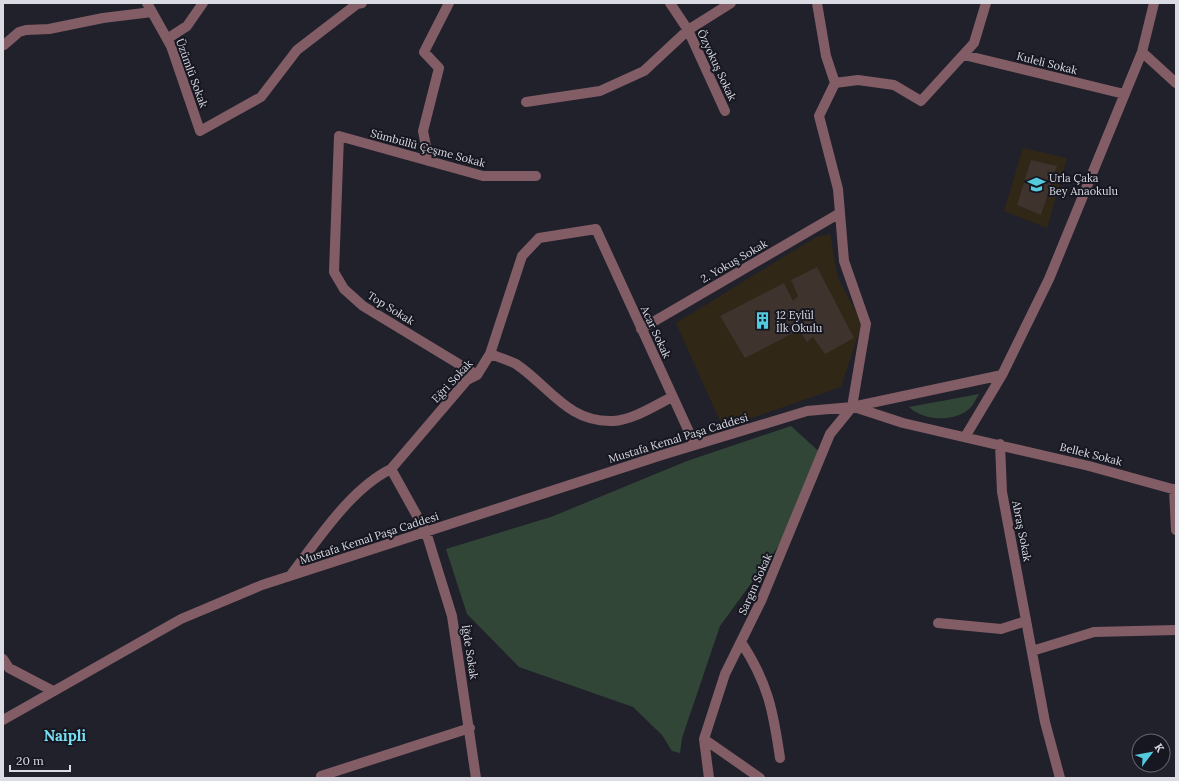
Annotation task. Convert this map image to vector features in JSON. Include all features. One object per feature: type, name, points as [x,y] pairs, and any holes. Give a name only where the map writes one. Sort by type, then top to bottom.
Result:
[{"type":"street","points":[[167,39],[187,26],[203,3]]},
{"type":"street","name":"Üzümlü Sokak","points":[[149,8],[167,39],[200,131],[261,96],[296,50],[357,4],[362,3]]},
{"type":"street","points":[[429,161],[423,131],[439,68],[424,52],[449,3]]},
{"type":"street","name":"Özyokuş Sokak","points":[[670,3],[688,30],[725,111]]},
{"type":"street","points":[[526,102],[600,91],[644,71],[688,30],[731,3]]},
{"type":"street","points":[[817,3],[826,56],[835,83],[819,116],[838,189],[844,262],[866,324],[860,351],[852,407]]},
{"type":"street","points":[[835,83],[858,80],[894,85],[921,102],[974,43],[986,3]]},
{"type":"street","points":[[965,436],[1002,376],[1049,279],[1142,52],[1154,3]]},
{"type":"street","points":[[4,45],[19,32],[26,30],[49,29],[149,8]]},
{"type":"street","points":[[1142,52],[1176,83]]},
{"type":"street","name":"Kuleli Sokak","points":[[964,54],[1124,94]]},
{"type":"street","name":"Sümbüllü Çeşme Sokak","points":[[339,136],[483,176],[536,176]]},
{"type":"street","name":"Top Sokak","points":[[339,136],[334,272],[344,289],[363,306],[478,375]]},
{"type":"street","name":"2. Yokuş Sokak","points":[[641,330],[840,213]]},
{"type":"street","name":"Eğri Sokak","points":[[290,576],[337,514],[378,475],[391,469],[467,380],[478,375],[490,354],[522,256],[539,238],[596,229]]},
{"type":"street","name":"Acar Sokak","points":[[596,229],[672,397],[696,445]]},
{"type":"street","points":[[490,354],[515,364],[550,394],[582,417],[614,421],[627,418],[672,397]]},
{"type":"street","name":"Mustafa Kemal Paşa Caddesi","points":[[3,720],[181,620],[262,585],[696,445],[807,411],[852,407],[1002,376]]},
{"type":"street","name":"Bellek Sokak","points":[[852,407],[903,423],[1000,444],[1175,489]]},
{"type":"street","name":"Sargın Sokak","points":[[709,778],[704,738],[725,674],[761,601],[830,434],[852,407]]},
{"type":"street","name":"Abraş Sokak","points":[[1000,444],[1002,492],[1045,722],[1060,778]]},
{"type":"street","name":"İğde Sokak","points":[[391,469],[426,532],[452,616],[470,728],[476,778]]},
{"type":"street","points":[[1175,489],[1176,530]]},
{"type":"street","points":[[938,623],[1001,629],[1026,621]]},
{"type":"street","points":[[1032,651],[1094,632],[1176,630]]},
{"type":"street","points":[[741,642],[754,663],[770,697],[780,758]]},
{"type":"street","points":[[3,659],[9,668],[53,691]]},
{"type":"street","points":[[321,776],[470,728]]},
{"type":"street","points":[[704,738],[760,778]]},
{"type":"shaded area","name":"Urla Çaka Bey Anaokulu","points":[[1023,148],[1067,158],[1047,228],[1004,211]]},
{"type":"shaded area","points":[[830,234],[838,278],[862,323],[841,387],[723,428],[676,323],[816,237]]},
{"type":"green space","points":[[979,394],[968,410],[954,417],[930,417],[915,412],[909,407]]},
{"type":"green space","points":[[791,426],[825,457],[780,544],[720,626],[682,738],[680,753],[672,751],[662,735],[633,707],[519,667],[467,614],[446,549],[551,517],[687,461]]},
{"type":"building","name":"Urla Çaka Bey Anaokulu","points":[[1031,160],[1057,166],[1041,215],[1017,205]]},
{"type":"building","points":[[817,267],[854,338],[825,354],[813,337],[807,342],[799,330],[745,358],[720,316],[784,283],[793,301],[798,296],[791,280]]},
{"type":"place","name":"Urla Çaka Bey Anaokulu","points":[[1036,184]]},
{"type":"place","name":"12 Eylül İlk Okulu","points":[[763,321]]},
{"type":"district","name":"Naipli","points":[[65,736]]}]
